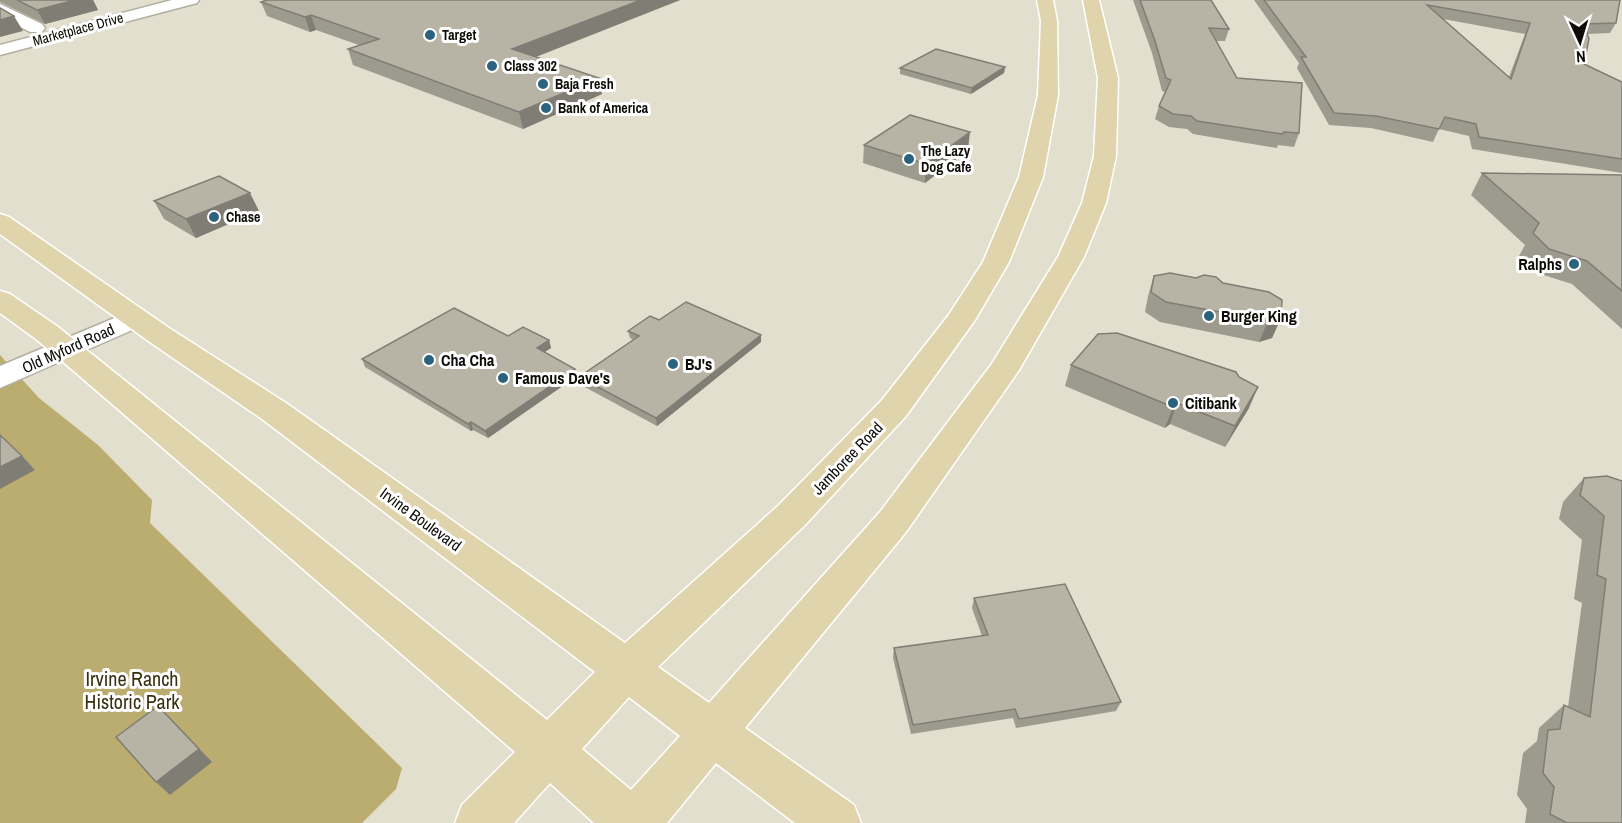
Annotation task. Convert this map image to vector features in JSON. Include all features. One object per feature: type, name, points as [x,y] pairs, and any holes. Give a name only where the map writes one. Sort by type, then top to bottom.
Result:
[{"type":"main road","name":"Jamboree Road","points":[[480,823],[626,670],[792,515],[894,408],[972,301],[996,262],[1031,177],[1048,95],[1049,38],[1045,0]]},
{"type":"main road","points":[[0,300],[67,349],[633,823],[893,522],[1003,370],[1071,257],[1094,203],[1105,156],[1108,78],[1091,0]]},
{"type":"main road","name":"Irvine Boulevard","points":[[0,222],[136,318],[274,411],[836,823]]},
{"type":"street","points":[[128,0],[161,5]]},
{"type":"street","name":"Marketplace Drive","points":[[0,50],[161,5],[191,0]]},
{"type":"street","points":[[3,14],[36,28]]},
{"type":"street","name":"Old Myford Road","points":[[0,378],[136,318]]},
{"type":"green space","name":"Irvine Ranch Historic Park","points":[[0,355],[39,398],[98,445],[152,500],[150,523],[402,768],[396,789],[362,823],[0,823]]},
{"type":"building","points":[[17,0],[75,0],[37,10]]},
{"type":"building","points":[[267,0],[641,0],[512,49],[599,78],[519,112],[348,49],[379,39],[311,15],[305,17],[261,2]]},
{"type":"building","points":[[1140,0],[1211,0],[1229,29],[1209,28],[1237,78],[1302,83],[1299,133],[1284,132],[1282,134],[1197,121],[1191,116],[1173,114],[1159,106],[1171,80],[1166,78]]},
{"type":"building","points":[[1264,0],[1620,0],[1616,23],[1584,24],[1589,39],[1584,64],[1622,82],[1622,159],[1479,137],[1476,124],[1445,117],[1439,129],[1376,116],[1334,113],[1301,57],[1306,57]],"holes":[[[1427,5],[1530,23],[1511,79]]]},
{"type":"building","points":[[0,8],[14,16],[0,20]]},
{"type":"building","points":[[936,49],[1005,67],[972,88],[900,68]]},
{"type":"building","points":[[910,115],[970,132],[926,164],[864,145]]},
{"type":"building","points":[[1482,173],[1622,175],[1622,291],[1587,261],[1549,249],[1533,233],[1539,223]]},
{"type":"building","points":[[219,176],[250,193],[186,219],[154,201]]},
{"type":"building","points":[[1170,273],[1196,278],[1204,275],[1216,277],[1223,283],[1269,292],[1282,300],[1281,318],[1268,321],[1166,302],[1151,292],[1154,276]]},
{"type":"building","name":"BJ's","points":[[686,302],[761,335],[656,418],[579,377],[639,336],[628,331],[650,316],[659,320]]},
{"type":"building","points":[[454,308],[508,336],[523,327],[549,340],[537,348],[575,369],[485,431],[471,422],[468,424],[362,359]]},
{"type":"building","points":[[1117,333],[1236,372],[1239,377],[1258,387],[1235,426],[1177,403],[1173,407],[1071,365],[1098,334]]},
{"type":"building","points":[[0,435],[22,456],[0,467]]},
{"type":"building","points":[[1607,476],[1622,481],[1622,823],[1567,823],[1550,814],[1554,787],[1543,773],[1548,730],[1560,729],[1564,705],[1590,717],[1606,579],[1597,575],[1604,516],[1580,495],[1584,478]]},
{"type":"building","points":[[1065,584],[1121,702],[1019,719],[1015,709],[913,725],[894,648],[988,635],[974,598]]},
{"type":"building","points":[[158,706],[199,749],[156,782],[116,737]]},
{"type":"place","name":"Target","points":[[430,35]]},
{"type":"place","name":"Class 302","points":[[492,66]]},
{"type":"place","name":"Baja Fresh","points":[[543,84]]},
{"type":"place","name":"Bank of America","points":[[546,108]]},
{"type":"place","name":"The Lazy Dog Cafe","points":[[909,159]]},
{"type":"place","name":"Chase","points":[[214,217]]},
{"type":"place","name":"Ralphs","points":[[1574,264]]},
{"type":"place","name":"Burger King","points":[[1209,316]]},
{"type":"place","name":"Cha Cha","points":[[429,360]]},
{"type":"place","name":"BJ's","points":[[673,364]]},
{"type":"place","name":"Famous Dave's","points":[[503,378]]},
{"type":"place","name":"Citibank","points":[[1173,403]]}]
